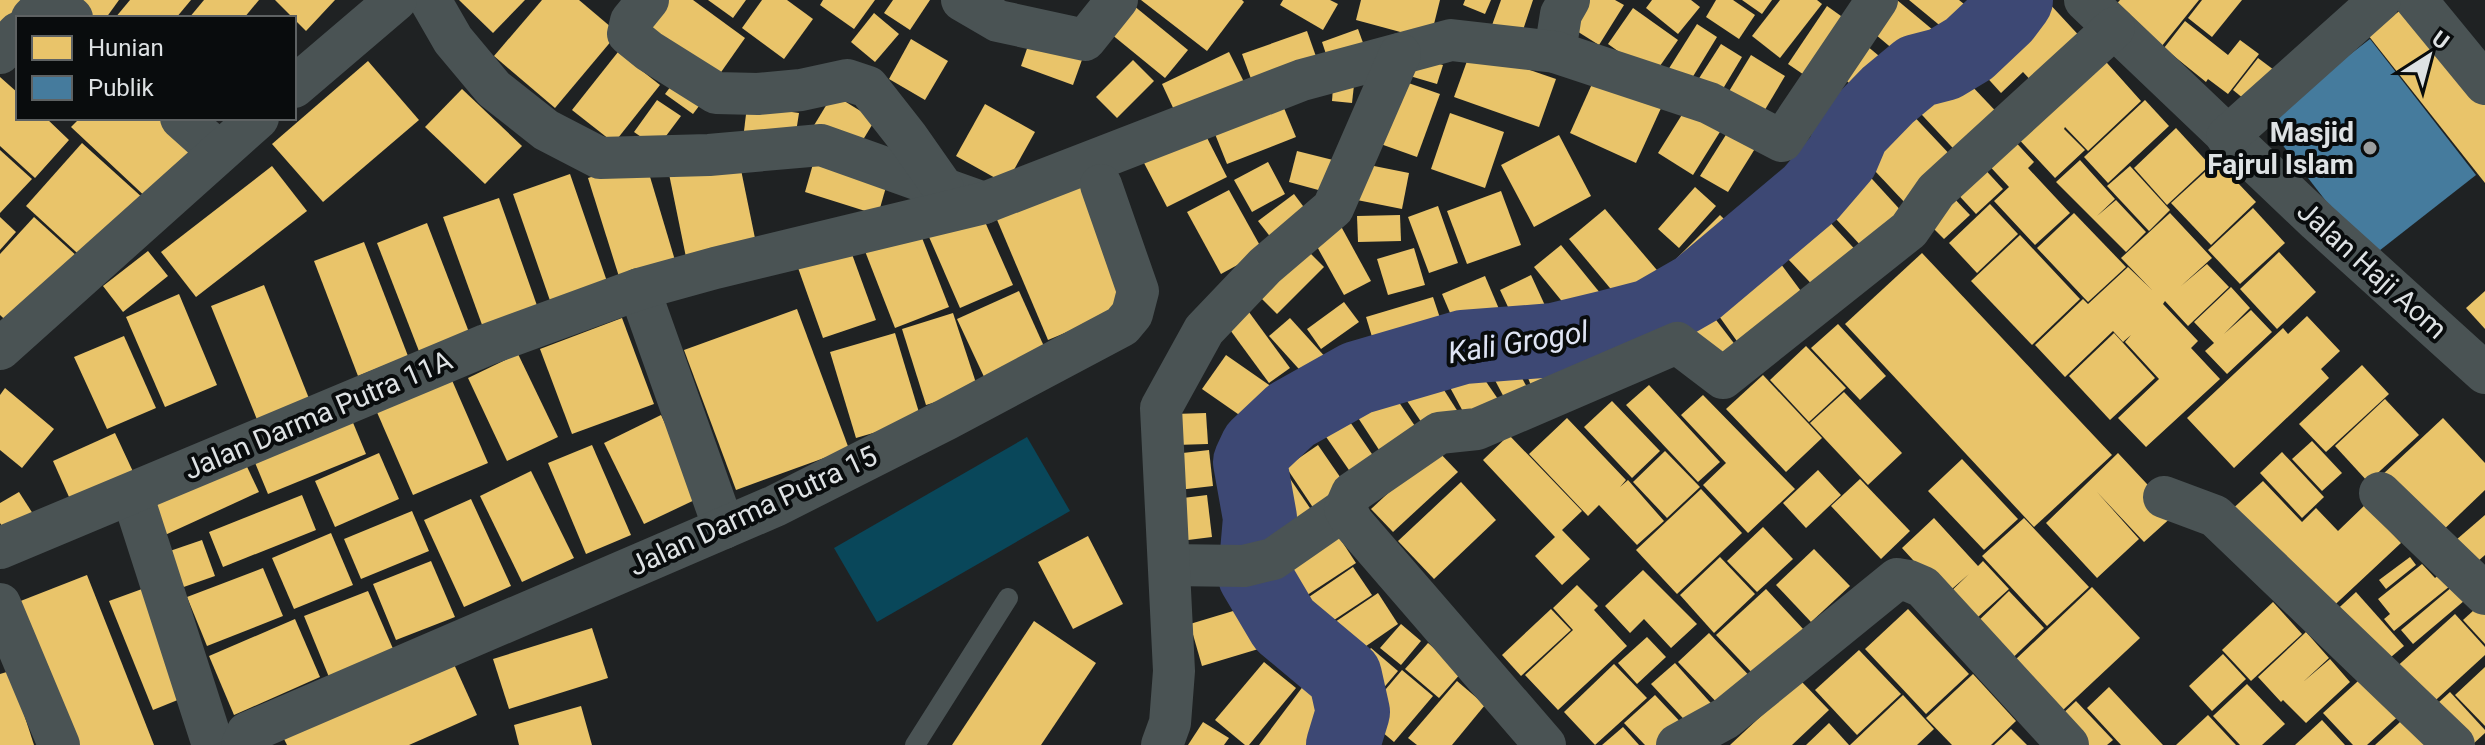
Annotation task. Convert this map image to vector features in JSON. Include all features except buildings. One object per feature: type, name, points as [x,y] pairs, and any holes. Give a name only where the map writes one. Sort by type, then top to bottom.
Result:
[{"type":"street","points":[[296,85],[396,0]]},
{"type":"street","points":[[430,0],[453,40],[494,89],[546,130],[600,158],[709,155],[821,145],[984,203]]},
{"type":"street","points":[[648,0],[631,21],[628,34],[649,51],[716,93],[758,94],[801,90],[847,80],[868,87],[943,188]]},
{"type":"street","points":[[962,0],[998,21],[1085,40],[1117,0]]},
{"type":"street","points":[[1555,52],[1561,14],[1569,0]]},
{"type":"street","name":"Jalan Darma Putra 11A","points":[[0,548],[486,345],[639,289],[984,203],[1302,80],[1451,40],[1555,52],[1709,103],[1782,141],[1877,0]]},
{"type":"street","points":[[2227,137],[2380,0]]},
{"type":"street","points":[[2416,0],[2485,84]]},
{"type":"street","points":[[34,16],[48,2],[54,2],[70,16]]},
{"type":"street","points":[[1169,565],[1259,563],[1345,509],[1352,493],[1439,433],[1477,429],[1677,343],[1723,378],[1909,230],[1936,191],[2100,14]]},
{"type":"street","name":"Jalan Haji Aom","points":[[2100,14],[2227,137],[2485,373]]},
{"type":"street","points":[[0,53],[16,35]]},
{"type":"street","points":[[1162,745],[1170,723],[1174,671],[1161,408],[1204,330],[1265,266],[1333,208],[1400,54]]},
{"type":"street","points":[[183,120],[219,152]]},
{"type":"street","points":[[0,349],[256,120]]},
{"type":"street","name":"Jalan Darma Putra 15","points":[[242,745],[247,733],[775,506],[1122,326],[1132,314],[1138,291],[1101,185]]},
{"type":"street","points":[[639,289],[724,528]]},
{"type":"street","points":[[2380,493],[2485,594]]},
{"type":"street","points":[[132,494],[213,745]]},
{"type":"street","points":[[2164,497],[2215,516],[2454,745]]},
{"type":"street","points":[[1345,509],[1353,523],[1545,745]]},
{"type":"street","points":[[1687,743],[1726,718],[1897,579],[1923,587],[2068,745]]},
{"type":"street","points":[[0,604],[59,745]]},
{"type":"lane","points":[[915,745],[1008,598]]},
{"type":"shaded area","points":[[1027,437],[1070,511],[877,622],[834,548]]},
{"type":"waterway","name":"Kali Grogol","points":[[1343,745],[1353,712],[1345,676],[1284,625],[1255,576],[1260,518],[1250,462],[1257,447],[1291,415],[1357,378],[1463,347],[1554,340],[1608,327],[1650,316],[1697,289],[1811,193],[1842,157],[1853,131],[1888,95],[1917,71],[1944,64],[1969,49],[2004,16],[2016,0]]},
{"type":"place","name":"Masjid Fajrul Islam","points":[[2370,148]]}]
